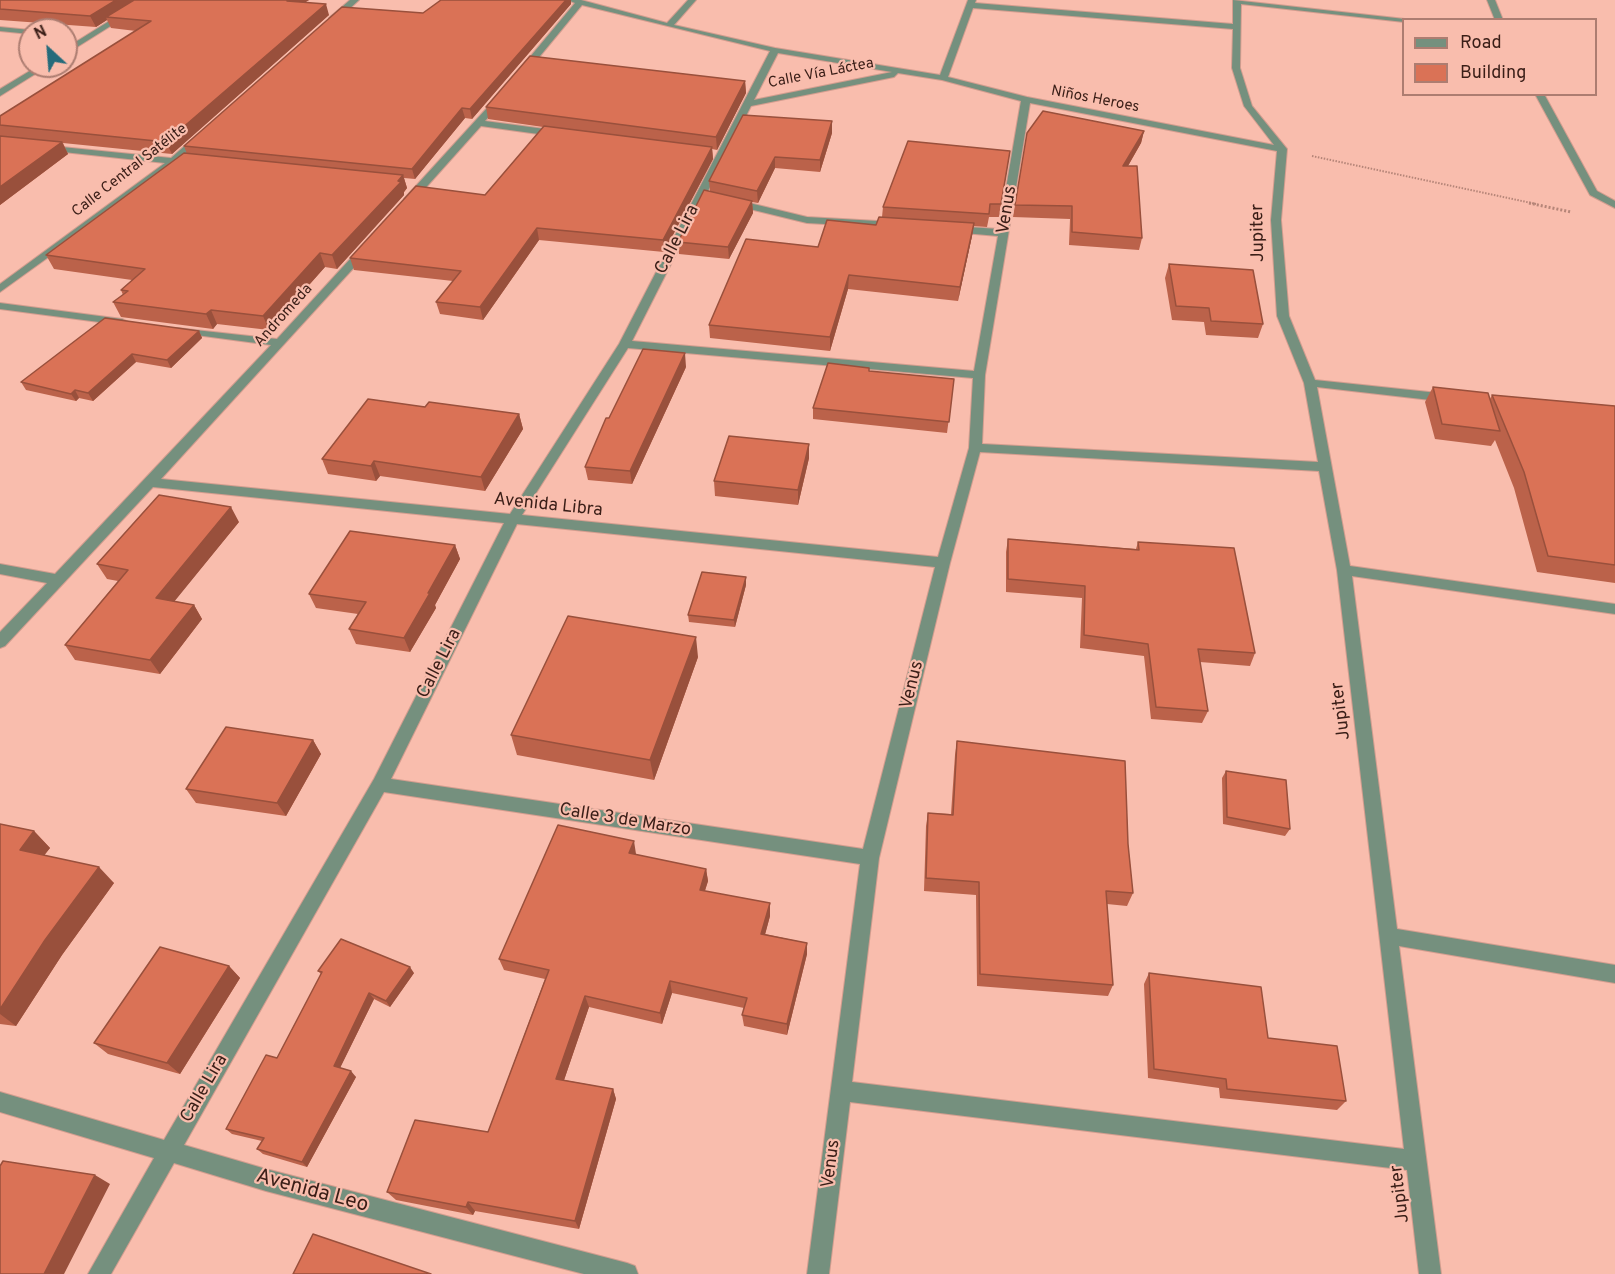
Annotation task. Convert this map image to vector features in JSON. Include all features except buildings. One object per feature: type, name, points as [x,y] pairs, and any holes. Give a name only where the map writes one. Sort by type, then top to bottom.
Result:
[{"type":"street","points":[[78,45],[148,0]]},
{"type":"street","points":[[320,31],[355,0]]},
{"type":"street","points":[[669,26],[692,0]]},
{"type":"street","points":[[1491,0],[1498,18]]},
{"type":"street","points":[[398,212],[416,185],[480,123],[576,1]]},
{"type":"street","name":"Niños Heroes","points":[[576,1],[669,26],[775,50],[901,73],[943,78],[1026,100],[1282,149]]},
{"type":"street","points":[[1282,149],[1248,106],[1236,68],[1237,1],[1402,19]]},
{"type":"street","points":[[943,78],[971,2],[1236,27]]},
{"type":"street","points":[[0,29],[18,31]]},
{"type":"street","points":[[78,38],[88,39]]},
{"type":"street","name":"Calle Lira","points":[[99,1274],[380,784],[512,520],[625,344],[711,197],[718,154],[775,50]]},
{"type":"street","name":"Calle Vía Láctea","points":[[747,104],[901,73]]},
{"type":"street","points":[[0,93],[24,78]]},
{"type":"street","points":[[1540,96],[1593,193],[1615,205]]},
{"type":"street","name":"Venus","points":[[819,1274],[870,858],[943,563],[975,447],[979,375],[1026,100]]},
{"type":"street","points":[[480,123],[572,135]]},
{"type":"street","name":"Calle Central Satélite","points":[[0,289],[172,161],[207,130]]},
{"type":"street","points":[[34,146],[184,162]]},
{"type":"street","name":"Jupiter","points":[[1282,149],[1276,220],[1283,316],[1310,382],[1344,570],[1430,1274]]},
{"type":"street","points":[[711,197],[807,220],[910,226]]},
{"type":"street","points":[[944,229],[1004,233]]},
{"type":"street","name":"Andromeda","points":[[0,642],[280,343],[375,238]]},
{"type":"street","points":[[0,306],[140,324]]},
{"type":"street","points":[[164,328],[280,343]]},
{"type":"street","points":[[625,344],[979,375]]},
{"type":"street","points":[[1310,382],[1463,400]]},
{"type":"street","points":[[975,447],[1326,467]]},
{"type":"street","name":"Avenida Libra","points":[[150,482],[943,563]]},
{"type":"street","points":[[0,568],[57,580]]},
{"type":"street","points":[[1344,570],[1615,609]]},
{"type":"street","name":"Calle 3 de Marzo","points":[[380,784],[870,858]]},
{"type":"street","points":[[1389,936],[1615,974]]},
{"type":"street","points":[[842,1091],[1417,1161]]},
{"type":"street","name":"Avenida Leo","points":[[0,1102],[266,1180],[627,1274]]},
{"type":"path","points":[[1282,149],[1581,214]]}]
